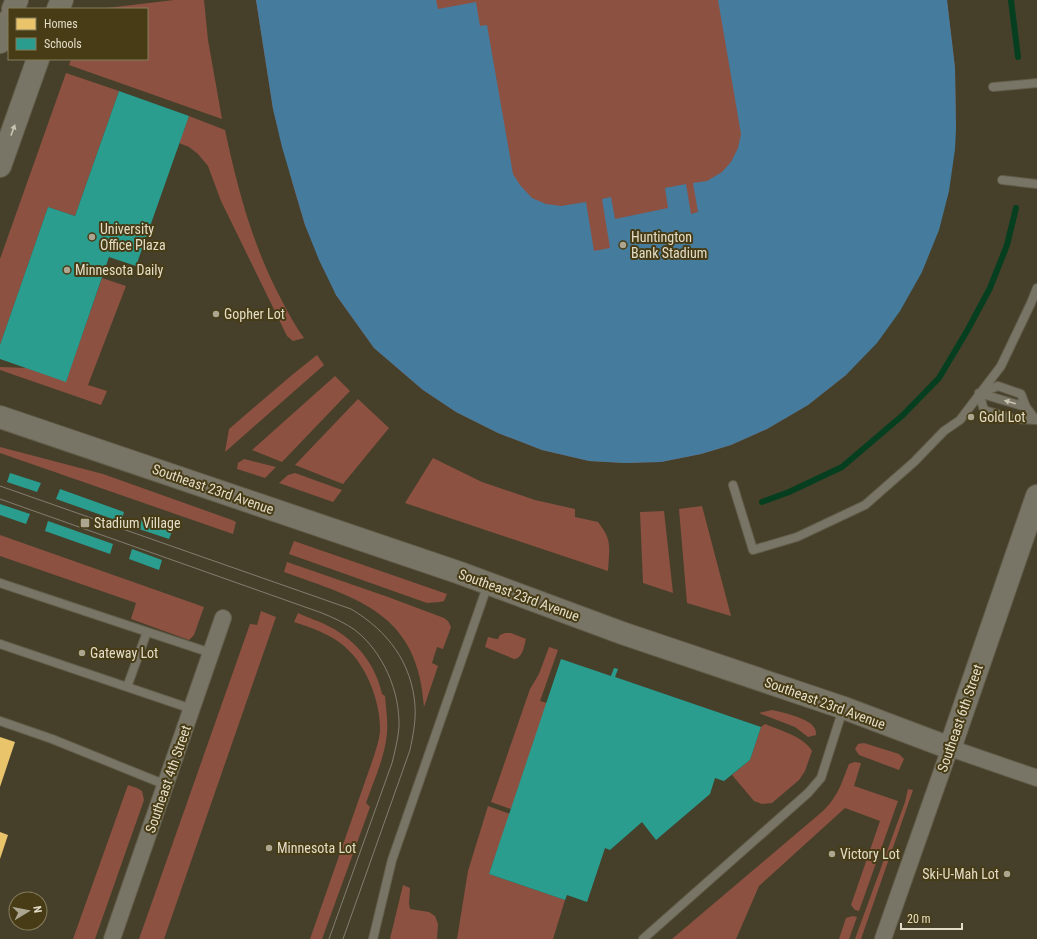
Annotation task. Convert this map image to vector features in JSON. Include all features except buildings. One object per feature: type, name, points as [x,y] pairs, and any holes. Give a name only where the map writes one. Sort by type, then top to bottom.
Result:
[{"type":"street","points":[[0,42],[8,22]]},
{"type":"street","points":[[0,166],[38,60]]},
{"type":"street","name":"Southeast 23rd Avenue","points":[[0,417],[488,583],[622,633],[844,708],[950,748],[1037,778]]},
{"type":"street","name":"Southeast 6th Street","points":[[883,939],[1037,496]]},
{"type":"street","name":"Southeast 4th Street","points":[[112,939],[223,618]]},
{"type":"lane","points":[[993,87],[1037,83]]},
{"type":"lane","points":[[1002,180],[1037,184]]},
{"type":"lane","points":[[733,485],[753,550],[797,537],[865,506],[914,462],[944,432],[960,420],[1001,366],[1032,303],[1037,288]]},
{"type":"lane","points":[[979,393],[998,386],[1021,394],[1026,407],[1036,419]]},
{"type":"lane","points":[[979,393],[1026,407]]},
{"type":"lane","points":[[979,393],[984,410],[1014,419],[1036,419]]},
{"type":"lane","points":[[0,583],[211,653]]},
{"type":"lane","points":[[373,939],[392,860],[488,583]]},
{"type":"lane","points":[[127,687],[147,632]]},
{"type":"lane","points":[[0,644],[192,709]]},
{"type":"lane","points":[[643,939],[808,794],[822,778],[844,708]]},
{"type":"lane","points":[[0,721],[52,739],[166,785]]},
{"type":"shaded area","points":[[174,0],[204,0],[208,40],[222,119],[69,65],[71,60],[148,60],[148,8],[107,8]]},
{"type":"shaded area","name":"Huntington Bank Stadium","points":[[256,0],[947,0],[955,68],[956,129],[846,375],[808,405],[767,429],[731,445],[701,454],[661,462],[625,463],[589,461],[542,450],[498,433],[456,412],[423,390],[374,348],[336,295],[305,225],[273,109]]},
{"type":"shaded area","points":[[66,73],[119,91],[75,216],[48,207],[0,345],[0,259]]},
{"type":"shaded area","points":[[189,116],[225,130],[235,174],[254,237],[281,299],[304,338],[293,341],[287,336],[221,201],[208,166],[198,154],[189,147],[179,143]]},
{"type":"shaded area","points":[[102,278],[126,286],[88,385],[107,391],[101,405],[0,370],[0,367],[28,368],[66,381]]},
{"type":"shaded area","points":[[317,355],[324,365],[225,452],[229,429]]},
{"type":"shaded area","points":[[335,376],[350,391],[282,462],[252,450]]},
{"type":"shaded area","points":[[358,399],[389,428],[343,484],[295,465]]},
{"type":"shaded area","points":[[0,447],[103,474],[232,520],[236,522],[233,534],[0,453]]},
{"type":"shaded area","points":[[433,458],[482,482],[535,500],[575,509],[575,517],[598,522],[608,540],[608,571],[405,503]]},
{"type":"shaded area","points":[[244,459],[276,467],[265,478],[237,469],[238,463]]},
{"type":"shaded area","points":[[295,473],[342,490],[333,502],[279,483],[288,475]]},
{"type":"shaded area","points":[[702,506],[731,616],[687,603],[679,509]]},
{"type":"shaded area","points":[[664,511],[673,593],[643,583],[640,512]]},
{"type":"shaded area","points":[[0,535],[204,607],[194,635],[189,640],[131,619],[136,603],[0,556]]},
{"type":"shaded area","points":[[294,541],[447,594],[444,601],[427,603],[289,554]]},
{"type":"shaded area","points":[[287,562],[388,597],[444,618],[448,621],[451,627],[443,649],[437,647],[432,663],[438,666],[424,707],[419,675],[410,650],[397,630],[380,614],[360,602],[337,591],[284,572]]},
{"type":"shaded area","points":[[261,611],[276,617],[164,939],[139,939],[250,624],[257,625]]},
{"type":"shaded area","points":[[298,613],[339,632],[364,654],[375,673],[382,694],[385,696],[387,714],[387,733],[384,751],[366,803],[370,807],[322,939],[310,939],[374,756],[380,735],[380,721],[371,685],[359,663],[344,646],[333,638],[294,622]]},
{"type":"shaded area","points":[[511,633],[526,639],[523,651],[517,658],[514,659],[485,647],[488,637],[498,639],[500,635]]},
{"type":"shaded area","points":[[549,647],[558,650],[540,701],[547,703],[511,809],[491,802],[530,689],[539,674]]},
{"type":"shaded area","points":[[772,710],[805,720],[814,727],[816,730],[816,735],[808,737],[795,727],[759,713]]},
{"type":"shaded area","points":[[765,724],[803,741],[812,751],[805,771],[799,780],[772,803],[762,804],[754,801],[732,775],[750,760],[761,727]]},
{"type":"shaded area","points":[[864,743],[899,754],[904,759],[899,770],[859,755],[855,749],[858,744]]},
{"type":"shaded area","points":[[855,762],[861,763],[854,786],[898,801],[859,911],[855,910],[851,905],[880,821],[845,808],[759,886],[736,939],[672,939],[823,811],[833,800],[849,764]]},
{"type":"shaded area","points":[[128,785],[142,791],[144,800],[95,939],[73,939]]},
{"type":"shaded area","points":[[908,789],[913,790],[861,939],[855,939],[905,802]]},
{"type":"shaded area","points":[[488,806],[510,814],[489,874],[565,900],[553,939],[457,939],[468,871]]},
{"type":"shaded area","points":[[403,885],[410,888],[410,909],[429,912],[435,916],[438,924],[437,939],[390,939]]},
{"type":"shaded area","points":[[853,916],[857,917],[849,939],[839,939],[846,918]]},
{"type":"waterway","points":[[1011,0],[1018,57]]},
{"type":"waterway","points":[[762,502],[789,492],[842,467],[903,415],[939,378],[990,288],[1007,245],[1016,208]]},
{"type":"tram line","points":[[0,486],[351,609],[376,627],[387,638],[403,662],[409,676],[413,690],[415,723],[410,750],[343,939]]},
{"type":"tram line","points":[[0,499],[322,613],[355,630],[374,649],[388,673],[393,686],[399,713],[398,736],[392,763],[329,939]]},
{"type":"place","name":"University Office Plaza","points":[[92,237]]},
{"type":"place","name":"Huntington Bank Stadium","points":[[623,245]]},
{"type":"place","name":"Minnesota Daily","points":[[67,270]]},
{"type":"place","name":"Gopher Lot","points":[[216,314]]},
{"type":"place","name":"Gold Lot","points":[[971,417]]},
{"type":"place","name":"Stadium Village","points":[[85,523]]},
{"type":"place","name":"Gateway Lot","points":[[82,653]]},
{"type":"place","name":"Minnesota Lot","points":[[269,848]]},
{"type":"place","name":"Victory Lot","points":[[832,854]]},
{"type":"place","name":"Ski-U-Mah Lot","points":[[1007,874]]}]
